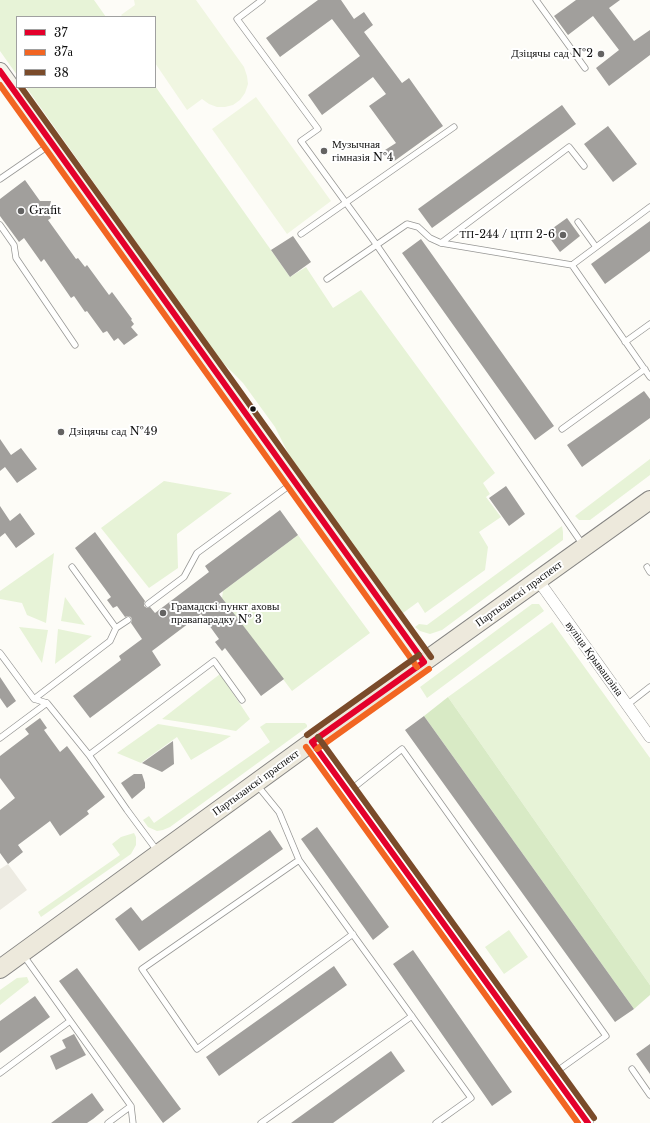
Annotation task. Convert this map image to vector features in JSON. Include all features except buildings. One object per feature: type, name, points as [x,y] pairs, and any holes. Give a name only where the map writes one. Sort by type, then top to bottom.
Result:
[{"type":"main road","name":"Партызанскі праспект","points":[[0,969],[312,742],[650,500]]},
{"type":"street","points":[[1,73],[424,662]]},
{"type":"street","name":"вуліца Крывашэіна","points":[[538,580],[650,737]]},
{"type":"street","points":[[312,742],[588,1123]]},
{"type":"lane","points":[[262,0],[237,18],[318,128],[301,141],[376,244],[585,547]]},
{"type":"lane","points":[[536,0],[585,68]]},
{"type":"lane","points":[[300,234],[454,127]]},
{"type":"lane","points":[[0,179],[52,144]]},
{"type":"lane","points":[[441,243],[569,147],[584,166]]},
{"type":"lane","points":[[572,265],[650,207]]},
{"type":"lane","points":[[578,222],[596,247]]},
{"type":"lane","points":[[327,279],[407,224],[418,228],[430,238],[441,243],[572,265],[650,377]]},
{"type":"lane","points":[[0,225],[14,245],[16,258],[75,346]]},
{"type":"lane","points":[[625,342],[650,324]]},
{"type":"lane","points":[[562,429],[645,369]]},
{"type":"lane","points":[[148,604],[184,577],[197,553],[295,482]]},
{"type":"lane","points":[[72,567],[116,628]]},
{"type":"lane","points":[[34,700],[110,641],[116,628],[128,620]]},
{"type":"lane","points":[[0,653],[34,700],[47,703],[89,755],[160,854]]},
{"type":"lane","points":[[89,755],[214,661],[242,700]]},
{"type":"lane","points":[[627,705],[650,687]]},
{"type":"lane","points":[[0,738],[47,703]]},
{"type":"lane","points":[[347,792],[402,750],[606,1036],[553,1074]]},
{"type":"lane","points":[[256,784],[279,812],[299,860],[471,1098],[436,1123]]},
{"type":"lane","points":[[299,860],[142,969],[197,1049],[353,934]]},
{"type":"lane","points":[[22,954],[131,1106],[133,1123]]},
{"type":"lane","points":[[262,1123],[412,1016]]},
{"type":"lane","points":[[0,1073],[70,1021]]},
{"type":"lane","points":[[632,1069],[650,1095]]},
{"type":"lane","points":[[108,1123],[131,1106]]},
{"type":"green space","points":[[0,0],[94,0],[105,16],[16,16],[16,74],[0,51]]},
{"type":"green space","points":[[134,0],[196,0],[244,67],[248,84],[245,93],[240,100],[233,105],[217,107],[202,99],[187,110],[156,64],[156,16],[121,15],[135,5]]},
{"type":"green space","points":[[156,87],[290,277],[306,267],[333,308],[361,290],[495,473],[483,483],[490,494],[486,497],[501,517],[479,532],[488,547],[485,570],[425,613],[418,602],[403,613],[295,467],[275,427],[243,383],[219,359],[27,88]]},
{"type":"green space","points":[[256,97],[331,201],[287,234],[212,129]]},
{"type":"green space","points":[[650,459],[650,475],[590,520],[579,520],[575,516]]},
{"type":"green space","points":[[164,481],[232,493],[177,534],[178,568],[149,588],[101,528]]},
{"type":"green space","points":[[562,526],[563,540],[442,630],[430,634],[420,631],[415,627],[419,624],[427,625]]},
{"type":"green space","points":[[298,535],[370,633],[292,691],[222,598],[223,591]]},
{"type":"green space","points":[[54,553],[46,623],[27,615],[22,603],[0,599],[0,591]]},
{"type":"green space","points":[[65,597],[85,625],[61,621]]},
{"type":"green space","points":[[532,604],[539,604],[544,611],[427,698],[420,687]]},
{"type":"green space","points":[[552,622],[650,758],[650,985],[448,697]]},
{"type":"green space","points":[[19,627],[48,630],[42,663]]},
{"type":"green space","points":[[58,629],[92,636],[55,664]]},
{"type":"green space","points":[[220,674],[250,719],[236,731],[162,719]]},
{"type":"green space","points":[[448,697],[650,985],[650,995],[634,1009],[424,716]]},
{"type":"green space","points":[[266,723],[305,723],[307,727],[170,827],[157,831],[148,827],[143,820],[149,816],[154,823],[270,742],[260,727]]},
{"type":"green space","points":[[158,724],[231,736],[191,760],[177,737],[141,763],[117,753]]},
{"type":"green space","points":[[134,833],[136,837],[136,845],[131,854],[41,917],[38,912],[120,855],[112,844],[121,837]]},
{"type":"green space","points":[[509,930],[528,957],[504,974],[485,947]]},
{"type":"green space","points":[[27,977],[29,982],[0,1005],[0,990],[17,978]]},
{"type":"shaded area","points":[[8,864],[27,890],[0,910],[0,869]]},
{"type":"transit line","name":"37","points":[[0,71],[424,662]]},
{"type":"transit line","name":"37а","points":[[0,85],[417,667]]},
{"type":"transit line","name":"38","points":[[22,88],[431,657]]},
{"type":"transit line","name":"38","points":[[307,735],[419,655]]},
{"type":"transit line","name":"37","points":[[312,742],[424,662]]},
{"type":"transit line","name":"37а","points":[[317,749],[429,669]]},
{"type":"transit line","name":"38","points":[[318,737],[594,1118]]},
{"type":"transit line","name":"37","points":[[312,742],[588,1123]]},
{"type":"transit line","name":"37а","points":[[306,747],[578,1123]]},
{"type":"place","name":"Дзіцячы сад №2","points":[[601,54]]},
{"type":"place","name":"Музычная гімназія №4","points":[[324,151]]},
{"type":"place","name":"Grafit","points":[[21,211]]},
{"type":"place","name":"ТП-244 / ЦТП 2-6","points":[[563,235]]},
{"type":"place","name":"Дзіцячы сад №49","points":[[61,432]]},
{"type":"place","name":"Грамадскі пункт аховы правапарадку № 3","points":[[163,613]]}]
